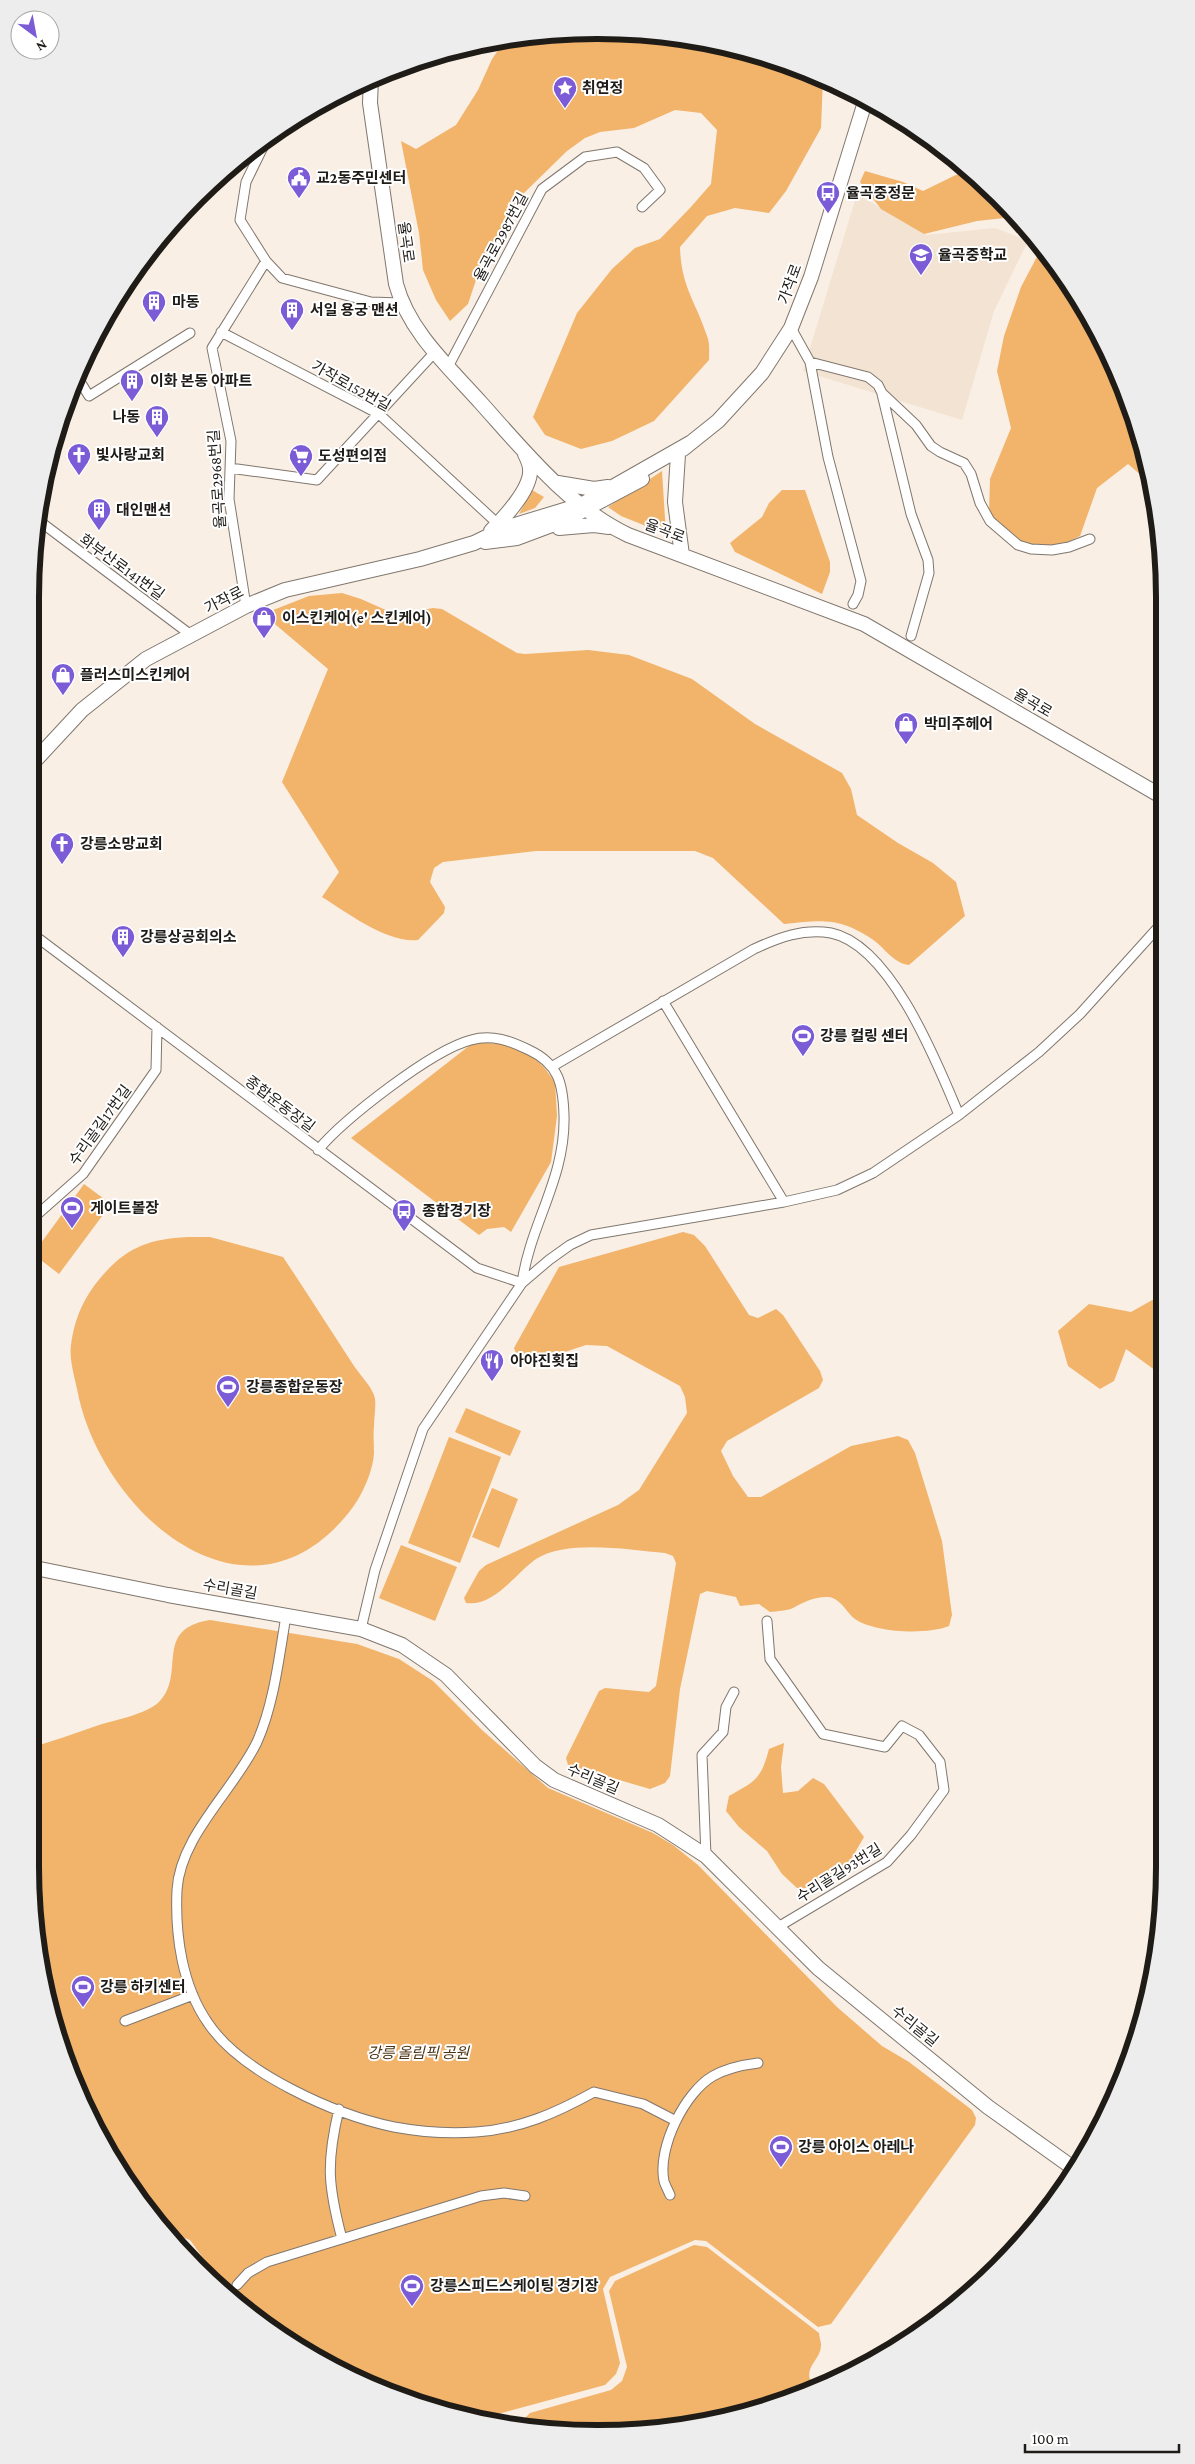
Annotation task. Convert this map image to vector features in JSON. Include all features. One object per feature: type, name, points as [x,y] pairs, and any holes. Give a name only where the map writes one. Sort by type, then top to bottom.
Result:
[{"type":"street","name":"율곡로","points":[[370,103],[371,87]]},
{"type":"street","name":"율곡로","points":[[366,89],[370,103],[396,284],[401,303],[416,327],[448,367],[524,451],[584,507],[612,527],[864,624],[895,640],[1156,793]]},
{"type":"street","name":"가작로","points":[[480,540],[517,538],[584,507],[670,462],[718,421],[762,373],[790,328],[810,277],[864,106]]},
{"type":"street","points":[[260,152],[246,182],[240,220],[266,261],[282,278],[371,302],[401,303]]},
{"type":"street","name":"율곡로2987번길","points":[[448,367],[542,189],[585,157],[617,152],[644,168],[660,190],[642,207]]},
{"type":"street","name":"율곡로2968번길","points":[[246,606],[229,499],[231,441],[212,348],[266,261]]},
{"type":"street","points":[[790,328],[810,362],[828,457],[861,581],[858,595],[852,604]]},
{"type":"street","name":"가작로152번길","points":[[221,332],[379,414],[498,524]]},
{"type":"street","points":[[81,383],[89,396],[190,333]]},
{"type":"street","points":[[230,468],[317,480],[435,352]]},
{"type":"street","points":[[810,362],[868,377],[878,385],[882,393],[911,514],[928,560],[929,572],[911,636]]},
{"type":"street","points":[[882,393],[916,425],[931,446],[964,463],[971,474],[980,503],[990,521],[1018,545],[1031,549],[1052,550],[1069,547],[1090,539]]},
{"type":"street","name":"가작로","points":[[39,756],[82,710],[146,659],[246,606],[285,590],[420,559],[480,540],[505,528],[584,507],[609,487],[690,443]]},
{"type":"street","points":[[480,540],[516,504],[530,470],[524,451]]},
{"type":"street","points":[[678,454],[675,502],[682,555]]},
{"type":"street","points":[[558,483],[594,488],[609,487]]},
{"type":"street","name":"화부산로141번길","points":[[44,525],[191,635]]},
{"type":"street","points":[[517,538],[565,526],[594,525],[612,527]]},
{"type":"street","points":[[361,1629],[375,1570],[420,1433],[522,1283],[548,1260],[570,1245],[591,1236],[784,1202],[837,1190],[873,1173],[996,1088],[1080,1014],[1156,931]]},
{"type":"street","points":[[553,1066],[754,949],[779,938],[803,932],[832,934],[850,941],[871,958],[910,1010],[924,1032],[959,1115]]},
{"type":"street","name":"종합운동장길","points":[[39,939],[318,1150],[478,1268],[522,1283]]},
{"type":"street","points":[[662,1001],[784,1202]]},
{"type":"street","name":"수리골길17번길","points":[[39,1214],[83,1174],[156,1070],[157,1027]]},
{"type":"street","points":[[318,1150],[332,1134],[418,1067],[470,1040],[502,1038],[532,1051],[553,1066],[559,1078],[563,1096],[563,1138],[550,1196],[531,1242],[522,1283]]},
{"type":"street","name":"수리골길","points":[[39,1569],[361,1629],[402,1645],[446,1674],[535,1766],[554,1780],[658,1825],[706,1856],[818,1968],[988,2106],[1069,2165]]},
{"type":"street","points":[[286,1616],[268,1708],[257,1742],[237,1776],[205,1822],[181,1870],[177,1889],[178,1928],[183,1962],[193,1995],[208,2023],[225,2044],[245,2062],[278,2082],[339,2109],[392,2126],[434,2132],[476,2132],[506,2128],[553,2115],[594,2092],[643,2104],[676,2121]]},
{"type":"street","name":"수리골길93번길","points":[[767,1622],[770,1659],[823,1734],[885,1747],[902,1726],[919,1735],[940,1762],[944,1790],[911,1835],[887,1862],[778,1927]]},
{"type":"street","points":[[706,1856],[702,1756],[723,1732],[726,1707],[734,1692]]},
{"type":"street","points":[[125,2021],[193,1995]]},
{"type":"street","points":[[670,2195],[664,2180],[665,2151],[676,2121],[690,2097],[712,2076],[737,2066],[758,2063]]},
{"type":"street","points":[[339,2109],[331,2142],[329,2172],[333,2205],[342,2239]]},
{"type":"street","points":[[237,2285],[248,2273],[267,2262],[481,2196],[504,2193],[525,2196]]},
{"type":"shaded area","name":"율곡중학교","points":[[857,194],[926,235],[995,228],[1028,241],[994,311],[962,420],[803,371]]},
{"type":"green space","points":[[561,40],[634,40],[707,49],[777,68],[823,86],[821,128],[786,191],[769,213],[735,208],[707,216],[680,247],[686,284],[708,339],[709,360],[654,421],[612,441],[581,449],[545,435],[533,417],[577,313],[612,269],[635,248],[660,239],[711,184],[717,130],[701,113],[675,110],[634,128],[600,132],[585,138],[567,151],[524,193],[484,256],[468,304],[450,321],[436,300],[423,270],[419,233],[401,141],[416,149],[456,125],[478,90],[492,59],[500,47],[525,44]]},
{"type":"green space","points":[[865,171],[903,182],[923,191],[961,173],[1007,218],[977,221],[924,234],[881,209],[860,182]]},
{"type":"green space","points":[[1038,254],[1062,287],[1099,350],[1127,418],[1143,477],[1128,464],[1097,488],[1080,536],[1047,553],[1011,545],[989,514],[990,479],[1011,428],[997,371],[1004,336],[1021,287]]},
{"type":"green space","points":[[662,471],[666,534],[621,516],[608,507]]},
{"type":"green space","points":[[532,490],[544,497],[535,508],[519,514]]},
{"type":"green space","points":[[782,490],[805,490],[830,562],[830,572],[822,594],[735,552],[730,543],[762,517],[769,503]]},
{"type":"green space","points":[[342,593],[397,615],[433,608],[442,609],[517,653],[588,650],[629,655],[692,679],[755,724],[842,773],[851,789],[857,815],[898,843],[933,863],[956,882],[965,916],[909,965],[898,961],[872,939],[850,927],[820,921],[784,924],[713,858],[695,851],[536,851],[443,862],[434,868],[430,882],[445,907],[444,913],[418,940],[393,937],[368,926],[322,897],[339,872],[282,782],[328,669],[263,614],[309,596]]},
{"type":"green space","points":[[474,1042],[501,1044],[527,1052],[543,1066],[555,1082],[557,1116],[551,1162],[511,1232],[504,1227],[487,1229],[479,1235],[351,1138]]},
{"type":"green space","name":"게이트볼장","points":[[84,1184],[111,1204],[59,1274],[39,1259],[39,1246]]},
{"type":"green space","points":[[683,1232],[694,1235],[705,1246],[749,1315],[758,1318],[776,1309],[783,1315],[820,1371],[823,1380],[819,1388],[727,1441],[721,1451],[733,1476],[748,1497],[761,1497],[851,1446],[898,1436],[908,1440],[915,1453],[942,1541],[952,1615],[949,1626],[939,1629],[928,1631],[888,1630],[864,1624],[855,1619],[837,1600],[829,1597],[819,1597],[788,1610],[770,1612],[759,1604],[740,1606],[736,1597],[707,1591],[700,1594],[680,1689],[670,1776],[665,1783],[650,1789],[568,1765],[566,1758],[599,1691],[605,1688],[649,1692],[656,1686],[676,1563],[673,1556],[665,1553],[617,1548],[565,1549],[536,1559],[504,1588],[486,1600],[466,1603],[464,1598],[479,1571],[486,1565],[618,1505],[639,1490],[687,1413],[685,1397],[680,1386],[607,1346],[586,1345],[526,1365],[519,1361],[514,1348],[559,1267]]},
{"type":"green space","name":"강릉종합운동장","points":[[210,1237],[283,1257],[374,1395],[374,1453],[372,1467],[364,1489],[357,1501],[313,1546],[270,1564],[227,1563],[185,1546],[148,1517],[115,1479],[91,1436],[77,1389],[72,1367],[71,1345],[81,1308],[96,1284],[111,1266],[130,1251],[162,1240]]},
{"type":"green space","points":[[1156,1298],[1156,1371],[1126,1349],[1114,1381],[1100,1389],[1068,1366],[1058,1331],[1089,1304],[1131,1312]]},
{"type":"green space","points":[[466,1408],[521,1431],[510,1456],[455,1432]]},
{"type":"green space","points":[[449,1437],[501,1457],[460,1563],[408,1543]]},
{"type":"green space","points":[[492,1488],[518,1499],[499,1548],[472,1537]]},
{"type":"green space","points":[[401,1545],[457,1567],[435,1621],[379,1598]]},
{"type":"green space","name":"강릉 올림픽 공원","points":[[210,1620],[357,1644],[399,1659],[433,1681],[482,1730],[548,1788],[653,1833],[673,1845],[698,1865],[837,2007],[882,2046],[909,2062],[972,2110],[976,2118],[975,2125],[831,2324],[818,2327],[706,2241],[695,2240],[610,2277],[603,2289],[620,2363],[616,2374],[605,2385],[492,2416],[488,2415],[418,2396],[384,2383],[350,2368],[318,2350],[257,2310],[207,2267],[206,2262],[190,2240],[177,2235],[133,2177],[96,2114],[68,2046],[58,2011],[49,1976],[40,1903],[39,1745],[147,1710],[159,1702],[167,1691],[171,1679],[176,1643],[182,1633],[192,1625]]},
{"type":"green space","points":[[784,1743],[781,1767],[783,1793],[798,1791],[813,1778],[824,1784],[864,1837],[846,1868],[813,1888],[797,1888],[782,1874],[767,1851],[739,1827],[726,1811],[729,1796],[751,1783],[760,1774],[769,1749]]},
{"type":"green space","points":[[694,2245],[707,2247],[819,2333],[820,2351],[809,2375],[812,2383],[777,2396],[742,2406],[707,2415],[670,2420],[598,2425],[561,2424],[523,2420],[530,2413],[611,2390],[622,2381],[627,2367],[609,2291],[615,2281]]},
{"type":"place","name":"취연정","points":[[565,109]]},
{"type":"place","name":"교2동주민센터","points":[[299,199]]},
{"type":"place","name":"율곡중정문","points":[[828,214]]},
{"type":"place","name":"율곡중학교","points":[[921,276]]},
{"type":"place","name":"마동","points":[[154,323]]},
{"type":"place","name":"서일 용궁 맨션","points":[[292,331]]},
{"type":"place","name":"이화 본동 아파트","points":[[132,402]]},
{"type":"place","name":"나동","points":[[157,438]]},
{"type":"place","name":"빛사랑교회","points":[[79,476]]},
{"type":"place","name":"도성편의점","points":[[301,477]]},
{"type":"place","name":"대인맨션","points":[[99,531]]},
{"type":"place","name":"이스킨케어(e' 스킨케어)","points":[[264,639]]},
{"type":"place","name":"플러스미스킨케어","points":[[63,696]]},
{"type":"place","name":"박미주헤어","points":[[906,745]]},
{"type":"place","name":"강릉소망교회","points":[[62,865]]},
{"type":"place","name":"강릉상공회의소","points":[[123,958]]},
{"type":"place","name":"강릉 컬링 센터","points":[[803,1057]]},
{"type":"place","name":"게이트볼장","points":[[72,1229]]},
{"type":"place","name":"종합경기장","points":[[404,1232]]},
{"type":"place","name":"아야진횟집","points":[[492,1382]]},
{"type":"place","name":"강릉종합운동장","points":[[228,1408]]},
{"type":"place","name":"강릉 하키센터","points":[[83,2008]]},
{"type":"place","name":"강릉 아이스 아레나","points":[[781,2168]]},
{"type":"place","name":"강릉스피드스케이팅 경기장","points":[[412,2307]]}]
